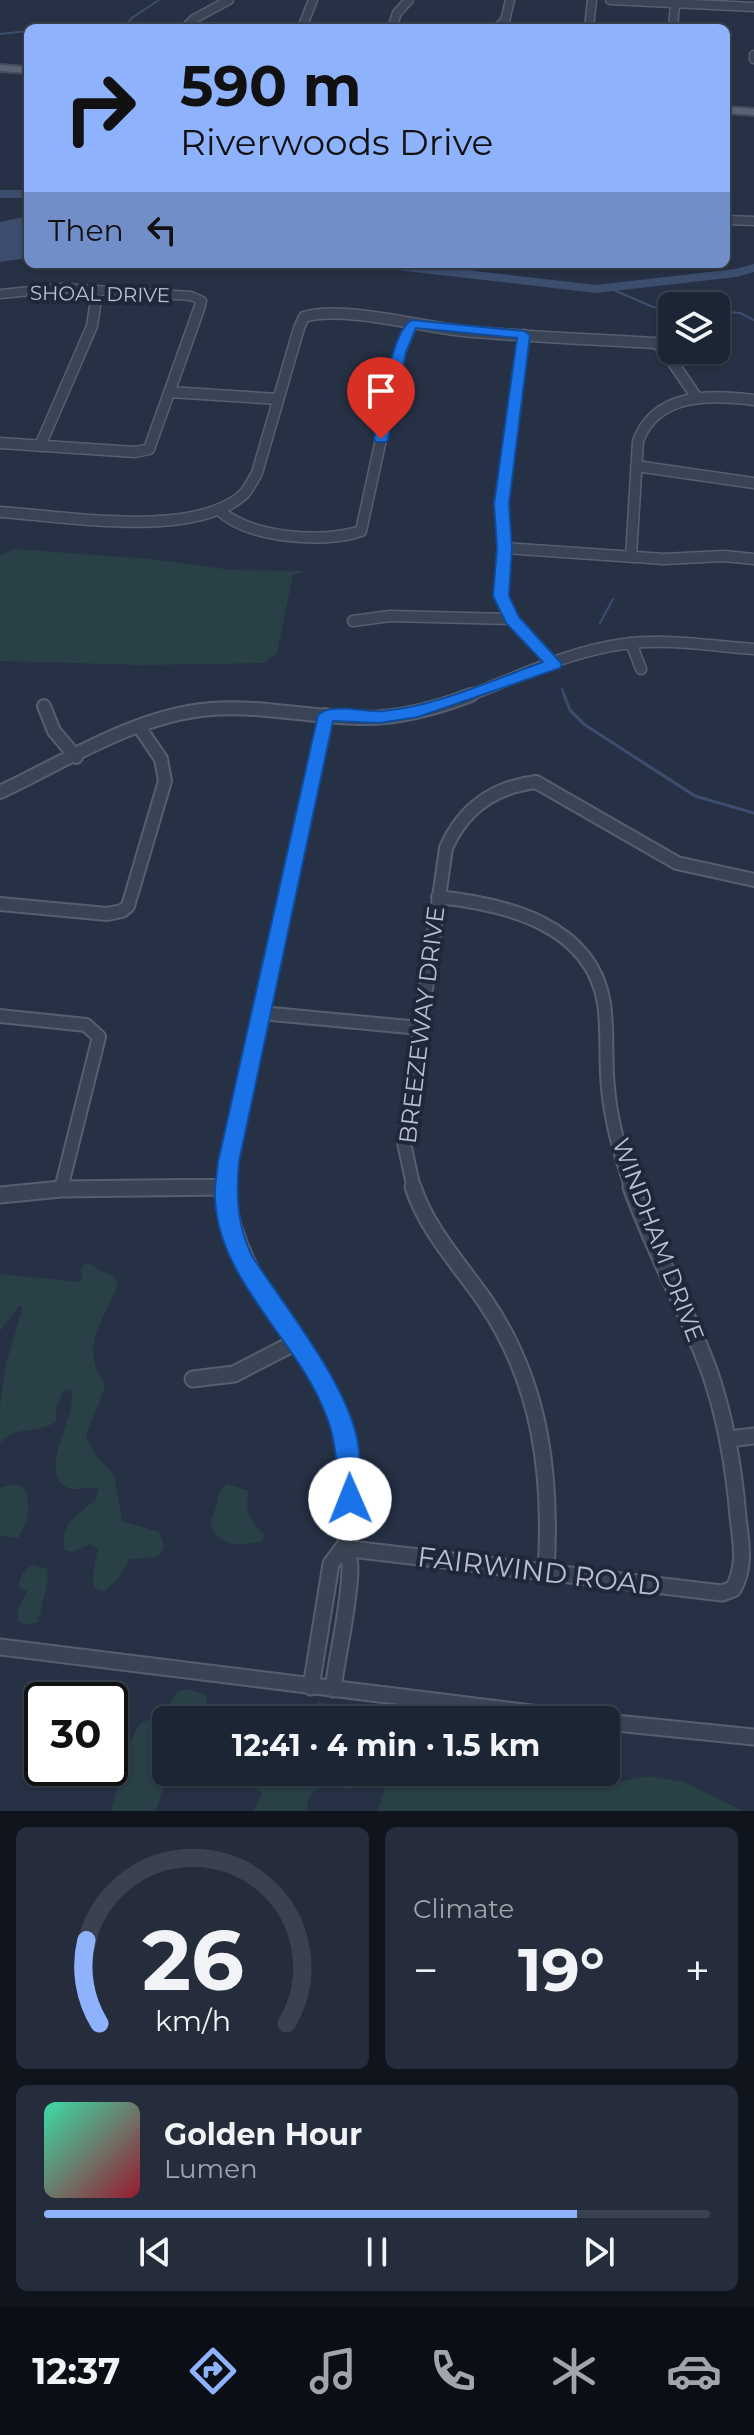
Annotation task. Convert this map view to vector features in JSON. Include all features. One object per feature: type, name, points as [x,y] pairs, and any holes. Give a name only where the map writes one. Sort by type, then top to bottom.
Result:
[{"type":"main road","points":[[0,68],[24,70]]},
{"type":"main road","points":[[730,110],[754,112]]},
{"type":"street","points":[[189,24],[229,0]]},
{"type":"street","points":[[304,24],[313,0]]},
{"type":"street","points":[[393,24],[397,13],[409,0]]},
{"type":"street","points":[[502,24],[510,0]]},
{"type":"street","points":[[589,24],[592,0]]},
{"type":"street","points":[[610,0],[754,7]]},
{"type":"street","points":[[673,24],[675,3]]},
{"type":"street","points":[[730,220],[754,221]]},
{"type":"street","name":"SHOAL DRIVE","points":[[0,294],[62,288],[200,298],[202,304],[170,392]]},
{"type":"street","points":[[40,446],[92,326],[97,290]]},
{"type":"street","points":[[0,512],[156,523],[193,518],[219,510],[240,497],[254,480],[299,328],[308,315],[350,315],[524,335],[658,344],[697,398]]},
{"type":"street","points":[[219,510],[237,525],[249,529],[317,535],[357,534],[363,527],[400,352],[412,324]]},
{"type":"street","points":[[524,335],[501,504],[504,548],[501,596],[512,619],[554,664]]},
{"type":"street","points":[[0,443],[145,451],[151,446],[170,392],[278,399]]},
{"type":"street","points":[[631,557],[638,435],[647,420],[673,404],[697,398],[722,396],[754,400]]},
{"type":"street","points":[[636,466],[754,483]]},
{"type":"street","points":[[504,548],[631,557],[754,559]]},
{"type":"street","points":[[353,621],[382,617],[470,623],[512,619]]},
{"type":"street","points":[[0,792],[140,728],[208,709],[380,717],[418,712],[598,649],[631,643],[661,642],[754,649]]},
{"type":"street","points":[[631,643],[641,669]]},
{"type":"street","points":[[44,706],[54,731],[76,757]]},
{"type":"street","points":[[326,715],[225,1187],[229,1225],[238,1250],[323,1383],[347,1443],[351,1480],[343,1548],[350,1566],[333,1689]]},
{"type":"street","points":[[0,904],[107,914],[122,911],[130,901],[165,781],[161,759],[140,728]]},
{"type":"street","name":"BREEZEWAY DRIVE","points":[[546,1572],[548,1476],[541,1423],[529,1383],[501,1324],[425,1218],[408,1181],[404,1143],[446,848],[458,823],[487,799],[536,782],[677,863],[754,880]]},
{"type":"street","name":"WINDHAM DRIVE","points":[[438,897],[485,902],[527,915],[564,937],[592,968],[605,1005],[607,1083],[624,1162],[708,1369],[729,1439],[741,1562],[739,1579],[733,1589]]},
{"type":"street","points":[[261,1013],[420,1028]]},
{"type":"street","points":[[0,1016],[79,1024],[96,1032],[98,1050],[68,1152],[61,1189]]},
{"type":"street","points":[[0,1195],[61,1189],[225,1187]]},
{"type":"street","points":[[193,1379],[215,1379],[240,1373],[296,1342]]},
{"type":"street","points":[[729,1439],[754,1436]]},
{"type":"street","points":[[311,1687],[331,1564],[343,1548]]},
{"type":"street","name":"FAIRWIND ROAD","points":[[343,1548],[722,1593],[733,1589]]},
{"type":"street","points":[[0,1647],[473,1706]]},
{"type":"street","points":[[620,1723],[754,1737]]},
{"type":"green space","points":[[15,549],[150,559],[232,570],[306,571],[293,575],[277,653],[264,663],[142,665],[0,661],[0,555]]},
{"type":"green space","points":[[90,1263],[114,1276],[118,1285],[100,1323],[93,1347],[97,1371],[105,1385],[86,1436],[95,1455],[114,1474],[122,1521],[159,1532],[163,1545],[157,1557],[130,1559],[117,1580],[104,1591],[94,1588],[98,1548],[91,1544],[72,1552],[65,1550],[64,1533],[67,1526],[96,1499],[99,1488],[73,1489],[61,1484],[56,1473],[56,1460],[72,1400],[71,1390],[64,1389],[56,1410],[56,1422],[13,1434],[0,1443],[0,1406],[6,1363],[23,1307],[19,1306],[0,1331],[0,1274],[79,1282],[83,1278],[81,1271],[84,1264]]},
{"type":"green space","points":[[14,1484],[24,1488],[28,1501],[26,1520],[18,1538],[0,1536],[0,1488]]},
{"type":"green space","points":[[228,1484],[249,1491],[248,1510],[255,1526],[265,1534],[262,1541],[232,1543],[214,1532],[212,1518],[221,1491]]},
{"type":"green space","points":[[33,1565],[47,1569],[48,1580],[38,1622],[26,1625],[18,1621],[18,1610],[27,1591],[19,1587],[23,1574]]},
{"type":"green space","points":[[188,1689],[206,1695],[206,1706],[168,1706],[177,1692]]},
{"type":"green space","points":[[319,1702],[335,1706],[310,1706]]},
{"type":"green space","points":[[152,1717],[152,1786],[164,1786],[156,1811],[111,1811],[118,1786],[128,1786],[128,1748],[139,1725]]},
{"type":"green space","points":[[648,1776],[684,1782],[744,1811],[378,1811],[386,1786],[620,1786],[620,1781]]},
{"type":"green space","points":[[251,1786],[352,1786],[349,1790],[332,1787],[314,1790],[308,1800],[307,1811],[254,1811],[262,1793]]},
{"type":"water","points":[[24,217],[24,259],[0,262],[0,222]]},
{"type":"waterway","points":[[127,24],[159,0]]},
{"type":"waterway","points":[[0,34],[24,31]]},
{"type":"waterway","points":[[0,194],[24,194]]},
{"type":"waterway","points":[[414,268],[596,289],[736,273],[754,268]]},
{"type":"waterway","points":[[609,288],[658,308]]},
{"type":"waterway","points":[[730,312],[754,320]]},
{"type":"waterway","points":[[600,623],[613,599]]},
{"type":"waterway","points":[[562,689],[565,697]]},
{"type":"waterway","points":[[564,695],[570,710],[585,725],[695,796],[754,813]]},
{"type":"route","points":[[350,1499],[350,1461],[337,1412],[323,1383],[244,1262],[229,1225],[225,1199],[229,1162],[326,715],[358,718],[418,712],[554,664],[512,619],[501,596],[504,548],[501,504],[524,335],[412,324],[400,352],[381,439]]}]
